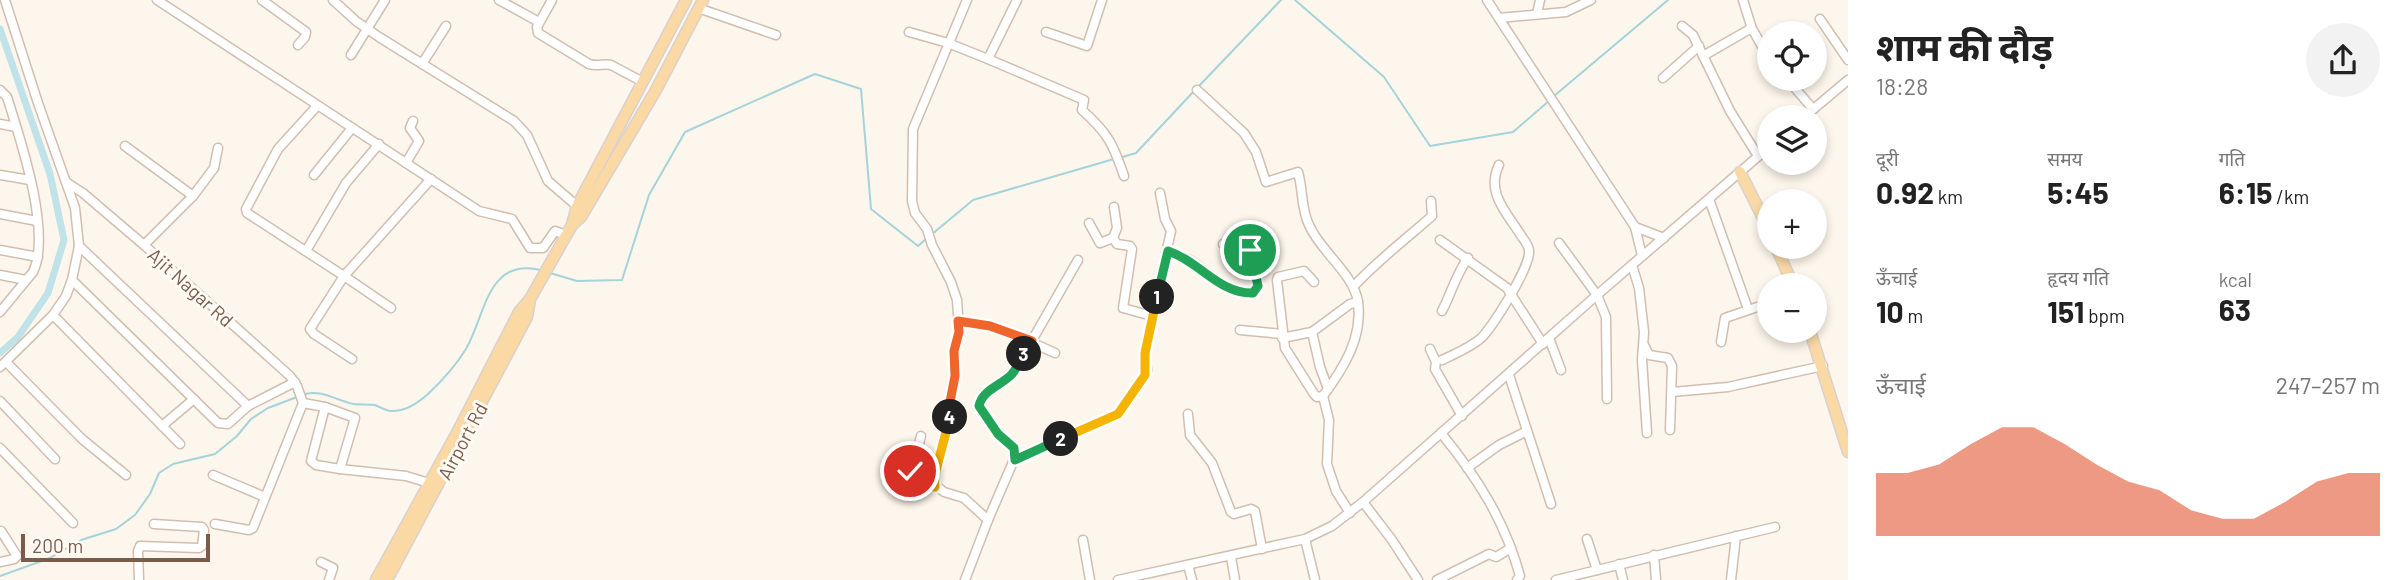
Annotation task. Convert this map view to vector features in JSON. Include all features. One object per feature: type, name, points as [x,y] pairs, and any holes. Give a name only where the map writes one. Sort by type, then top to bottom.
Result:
[{"type":"main road","points":[[569,230],[577,206],[686,0]]},
{"type":"main road","points":[[376,580],[458,431],[519,312],[532,296],[569,230],[581,217],[656,90],[701,4]]},
{"type":"main road","points":[[1740,172],[1757,206]]},
{"type":"main road","name":"Airport Rd","points":[[387,580],[527,317],[532,296]]},
{"type":"main road","points":[[1814,343],[1848,452]]},
{"type":"street","points":[[5,0],[77,218],[79,246],[66,296],[53,314],[3,364],[82,439],[126,475]]},
{"type":"street","points":[[157,0],[479,212],[512,219],[530,248],[543,248],[555,231],[569,230]]},
{"type":"street","points":[[262,0],[306,32],[298,45]]},
{"type":"street","points":[[332,0],[368,29],[514,121],[527,135],[548,181],[577,206]]},
{"type":"street","points":[[351,55],[385,0]]},
{"type":"street","points":[[499,0],[539,22]]},
{"type":"street","points":[[552,0],[539,22],[536,30],[538,33],[589,64],[611,65],[643,82]]},
{"type":"street","points":[[935,487],[934,478],[955,383],[954,351],[959,332],[955,289],[932,245],[927,229],[915,212],[912,201],[912,132],[967,0]]},
{"type":"street","points":[[988,59],[1017,0]]},
{"type":"street","points":[[1046,32],[1082,47],[1087,46],[1102,0]]},
{"type":"street","points":[[1487,0],[1635,227],[1642,256]]},
{"type":"street","points":[[1537,14],[1540,0]]},
{"type":"street","points":[[1499,18],[1566,12],[1591,0]]},
{"type":"street","points":[[1743,0],[1757,38]]},
{"type":"street","points":[[701,4],[776,35]]},
{"type":"street","points":[[1820,19],[1848,61]]},
{"type":"street","points":[[422,64],[446,26]]},
{"type":"street","points":[[1682,26],[1693,35],[1730,111],[1757,154]]},
{"type":"street","points":[[1703,56],[1752,29]]},
{"type":"street","points":[[909,32],[948,43],[1084,100],[1082,110],[1102,128],[1113,143],[1124,176]]},
{"type":"street","points":[[1663,78],[1699,46]]},
{"type":"street","points":[[1818,105],[1848,80]]},
{"type":"street","points":[[0,90],[7,97],[16,127],[30,180],[40,241],[33,272],[4,300],[0,312]]},
{"type":"street","points":[[1197,90],[1244,133],[1256,152],[1266,182],[1298,172],[1308,224],[1345,278],[1354,286],[1359,321],[1348,357],[1341,374],[1326,393],[1317,397],[1288,354],[1282,336],[1277,278],[1304,271],[1314,282]]},
{"type":"street","points":[[1797,91],[1810,105]]},
{"type":"street","points":[[317,106],[278,149],[246,209],[247,214],[391,308]]},
{"type":"street","points":[[406,163],[419,141],[410,130],[413,121]]},
{"type":"street","points":[[0,124],[16,127]]},
{"type":"street","points":[[314,176],[352,128]]},
{"type":"street","points":[[306,251],[346,183],[379,144]]},
{"type":"street","points":[[125,145],[193,196]]},
{"type":"street","points":[[145,245],[193,196],[214,168],[218,148]]},
{"type":"street","points":[[1118,580],[1133,579],[1305,539],[1332,526],[1363,502],[1757,157]]},
{"type":"street","points":[[1442,360],[1480,339],[1512,295],[1529,256],[1529,249],[1495,194],[1494,180],[1499,165]]},
{"type":"street","points":[[0,175],[30,180]]},
{"type":"street","points":[[352,359],[310,329],[344,276],[431,179]]},
{"type":"street","name":"Ajit Nagar Rd","points":[[66,182],[145,245],[296,384],[303,402]]},
{"type":"street","points":[[1015,460],[1118,414],[1147,370],[1145,353],[1171,229],[1165,219],[1160,193]]},
{"type":"street","points":[[1709,199],[1748,309]]},
{"type":"street","points":[[1354,286],[1388,252],[1406,240],[1432,216],[1430,201]]},
{"type":"street","points":[[1113,239],[1117,228],[1114,207]]},
{"type":"street","points":[[0,214],[37,221]]},
{"type":"street","points":[[1089,223],[1100,243],[1113,239]]},
{"type":"street","points":[[1635,227],[1664,238]]},
{"type":"street","points":[[1113,239],[1117,244],[1130,246],[1132,249],[1123,308],[1152,316]]},
{"type":"street","points":[[1440,240],[1449,249],[1468,258],[1504,285],[1546,341],[1561,370]]},
{"type":"street","points":[[1559,243],[1597,295],[1607,321],[1607,399]]},
{"type":"street","points":[[1168,251],[1190,260],[1224,286],[1248,293],[1256,291],[1258,286],[1252,252],[1223,244]]},
{"type":"street","points":[[79,246],[248,406]]},
{"type":"street","points":[[0,250],[38,257]]},
{"type":"street","points":[[1442,311],[1468,258]]},
{"type":"street","points":[[965,580],[1001,486],[1015,460],[1014,448],[998,434],[979,404],[994,386],[1009,377],[1078,260]]},
{"type":"street","points":[[1632,265],[1639,288],[1647,433]]},
{"type":"street","points":[[0,275],[26,280]]},
{"type":"street","points":[[72,280],[218,423],[224,425],[248,406],[296,384]]},
{"type":"street","points":[[1240,330],[1282,336],[1312,332],[1350,304],[1358,302]]},
{"type":"street","points":[[1721,342],[1725,318],[1757,306]]},
{"type":"street","points":[[53,314],[180,444]]},
{"type":"street","points":[[958,321],[997,328],[1055,353]]},
{"type":"street","points":[[1312,332],[1326,393],[1329,421],[1327,464],[1336,491],[1350,513]]},
{"type":"street","points":[[1644,345],[1649,355],[1670,360],[1670,430]]},
{"type":"street","points":[[1430,349],[1437,362],[1434,368],[1462,416]]},
{"type":"street","points":[[1672,392],[1754,382],[1822,366]]},
{"type":"street","points":[[1509,375],[1551,504]]},
{"type":"street","points":[[162,426],[194,399]]},
{"type":"street","points":[[0,401],[55,459]]},
{"type":"street","points":[[215,524],[251,530],[303,402],[355,418],[340,469]]},
{"type":"street","points":[[325,407],[310,461],[316,465],[406,476],[429,483]]},
{"type":"street","points":[[1188,414],[1190,435],[1212,463],[1231,512],[1234,514],[1251,509],[1255,511],[1262,549]]},
{"type":"street","points":[[1467,468],[1499,445],[1527,431]]},
{"type":"street","points":[[1441,433],[1492,504],[1511,548],[1519,578],[1529,580]]},
{"type":"street","points":[[921,436],[913,467],[903,481],[935,487],[964,498],[988,520]]},
{"type":"street","points":[[0,448],[73,523]]},
{"type":"street","points":[[213,475],[265,497]]},
{"type":"street","points":[[1363,502],[1418,580]]},
{"type":"street","points":[[139,580],[140,546],[199,548],[202,544],[202,527],[154,524]]},
{"type":"street","points":[[1556,580],[1574,578],[1654,555],[1775,527]]},
{"type":"street","points":[[0,562],[17,556],[1,531]]},
{"type":"street","points":[[1731,580],[1736,536]]},
{"type":"street","points":[[1305,539],[1315,580]]},
{"type":"street","points":[[1587,539],[1597,570]]},
{"type":"street","points":[[1083,540],[1090,580]]},
{"type":"street","points":[[1437,580],[1489,554],[1496,557],[1511,548]]},
{"type":"street","points":[[1654,555],[1656,580]]},
{"type":"street","points":[[1231,557],[1235,580]]},
{"type":"street","points":[[321,562],[332,566],[329,580]]},
{"type":"street","points":[[1619,564],[1623,580]]},
{"type":"street","points":[[1188,565],[1192,580]]},
{"type":"waterway","points":[[1199,86],[1281,0]]},
{"type":"waterway","points":[[1295,0],[1384,77],[1430,146],[1513,132],[1550,100]]},
{"type":"waterway","points":[[1554,96],[1668,0]]},
{"type":"waterway","points":[[0,29],[50,174],[64,240],[48,293],[18,337],[0,353]]},
{"type":"waterway","points":[[550,273],[577,281],[622,280],[649,195],[685,132],[815,74],[861,89],[871,209],[918,246],[927,238]]},
{"type":"waterway","points":[[1119,158],[1136,153],[1195,90]]},
{"type":"waterway","points":[[931,235],[973,200],[1114,159]]},
{"type":"waterway","points":[[302,395],[322,394],[354,404],[375,405],[390,411],[411,406],[433,389],[462,355],[484,305],[499,280],[509,272],[523,268],[541,270]]},
{"type":"waterway","points":[[0,576],[50,558],[81,540],[116,529],[135,515],[150,494],[159,473],[173,464],[215,454],[237,436],[251,419],[268,408],[297,397]]},
{"type":"route","points":[[910,471],[904,482],[935,487],[934,478],[950,419],[950,402],[955,383],[954,351],[959,332],[958,321],[990,326],[1032,341],[1009,377],[994,386],[979,404],[998,434],[1014,448],[1015,460],[1118,414],[1147,370],[1145,353],[1149,330],[1168,251],[1190,260],[1224,286],[1253,293],[1258,286],[1250,250]]}]
